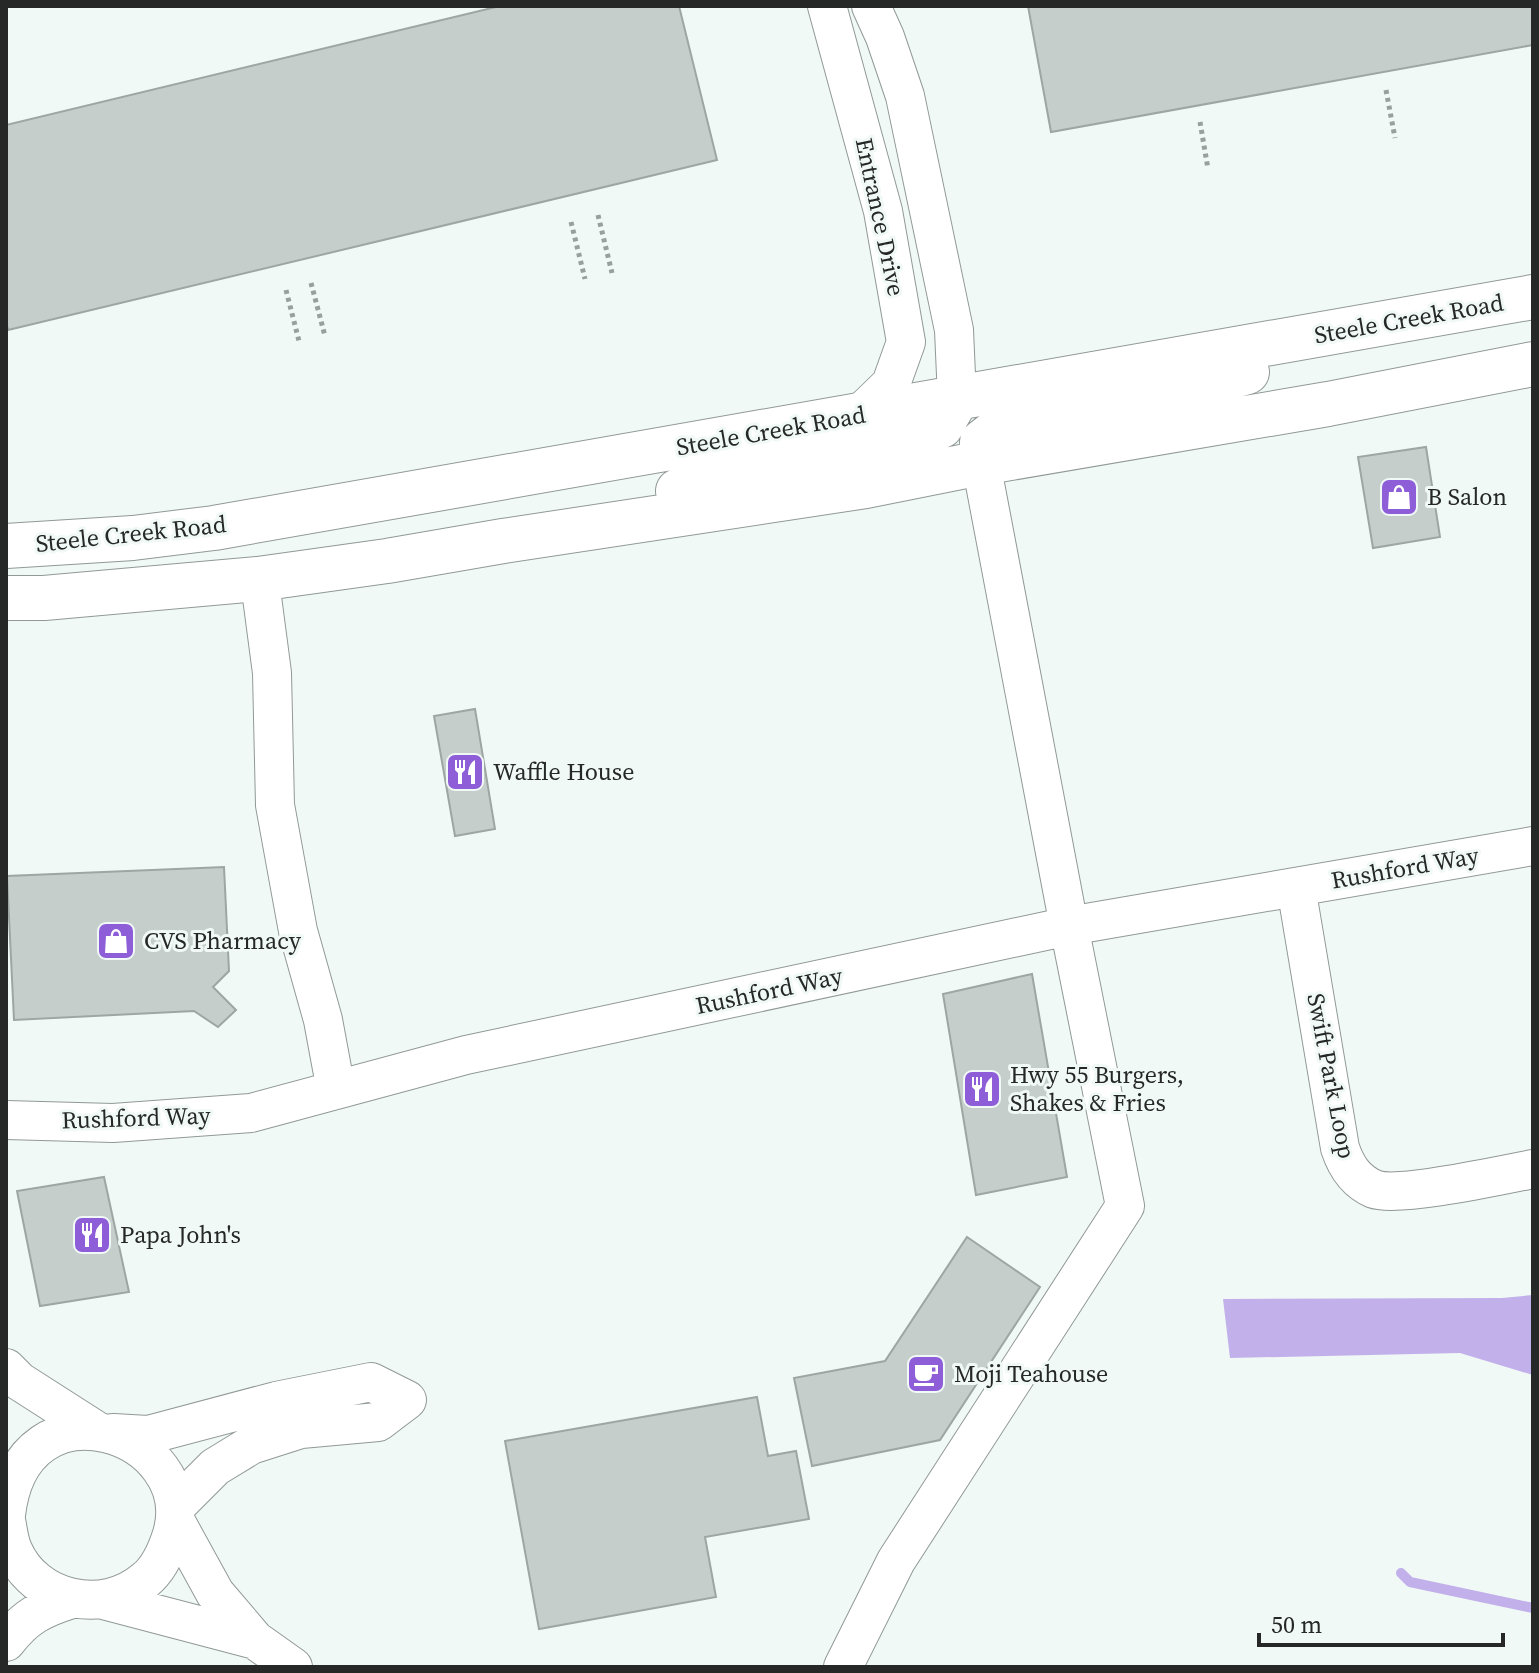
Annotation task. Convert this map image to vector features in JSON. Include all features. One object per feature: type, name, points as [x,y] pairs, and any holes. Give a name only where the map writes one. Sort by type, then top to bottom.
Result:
[{"type":"main road","name":"Steele Creek Road","points":[[6,546],[133,538],[214,528],[1533,297]]},
{"type":"main road","points":[[981,463],[982,442],[1000,428],[1156,398],[1453,311]]},
{"type":"main road","points":[[6,598],[44,598],[258,579],[387,561],[866,486],[981,463],[1328,404],[1533,364]]},
{"type":"main road","points":[[503,541],[777,464],[914,440],[941,426],[957,398]]},
{"type":"street","name":"Entrance Drive","points":[[827,6],[883,211],[906,342],[891,384],[858,416]]},
{"type":"street","name":"Entrance Drive","points":[[871,6],[905,96],[954,330],[957,398]]},
{"type":"street","points":[[843,1667],[896,1561],[1125,1206],[981,463]]},
{"type":"street","points":[[258,579],[272,673],[275,805],[298,931],[323,1020],[336,1090]]},
{"type":"street","name":"Rushford Way","points":[[6,1120],[113,1123],[251,1113],[466,1055],[1069,926],[1533,846]]},
{"type":"street","name":"Swift Park Loop","points":[[1296,887],[1340,1148],[1351,1173],[1373,1188],[1400,1191],[1533,1169]]},
{"type":"street","points":[[6,1368],[19,1381],[151,1457],[168,1480],[176,1514],[215,1593],[255,1640],[293,1667]]},
{"type":"street","points":[[6,1642],[21,1622],[45,1608],[88,1600],[129,1593],[148,1578],[163,1558],[176,1514],[215,1467],[251,1445],[301,1429],[378,1422],[407,1400],[371,1382],[276,1401],[148,1435],[104,1431],[61,1433],[39,1446],[19,1468],[6,1506],[13,1549],[28,1574],[51,1591],[88,1600],[255,1640]]},
{"type":"path","points":[[1386,90],[1395,138]]},
{"type":"path","points":[[1200,122],[1208,169]]},
{"type":"path","points":[[598,215],[612,273]]},
{"type":"path","points":[[571,222],[585,279]]},
{"type":"path","points":[[311,283],[325,336]]},
{"type":"path","points":[[286,290],[299,341]]},
{"type":"shaded area","points":[[1533,1295],[1533,1375],[1460,1353],[1230,1358],[1223,1299],[1502,1298]]},
{"type":"building","points":[[500,6],[679,6],[717,160],[8,330],[6,125]]},
{"type":"building","points":[[1028,6],[1533,6],[1533,45],[1051,132]]},
{"type":"building","name":"B Salon","points":[[1426,447],[1440,537],[1373,548],[1358,457]]},
{"type":"building","name":"Waffle House","points":[[475,709],[495,829],[455,836],[434,716]]},
{"type":"building","points":[[224,867],[229,971],[213,987],[236,1010],[218,1027],[194,1011],[14,1020],[7,876]]},
{"type":"building","points":[[1032,974],[1067,1177],[976,1195],[943,994]]},
{"type":"building","points":[[104,1177],[129,1292],[40,1306],[17,1191]]},
{"type":"building","points":[[967,1237],[1040,1287],[940,1440],[812,1466],[794,1378],[885,1361]]},
{"type":"building","points":[[757,1397],[768,1456],[796,1451],[809,1519],[705,1537],[716,1597],[539,1629],[505,1441]]},
{"type":"waterway","points":[[1401,1573],[1410,1582],[1533,1608]]},
{"type":"place","name":"B Salon","points":[[1399,497]]},
{"type":"place","name":"Waffle House","points":[[465,772]]},
{"type":"place","name":"CVS Pharmacy","points":[[116,941]]},
{"type":"place","name":"Hwy 55 Burgers, Shakes & Fries","points":[[982,1089]]},
{"type":"place","name":"Papa John's","points":[[92,1235]]},
{"type":"place","name":"Moji Teahouse","points":[[926,1374]]}]
